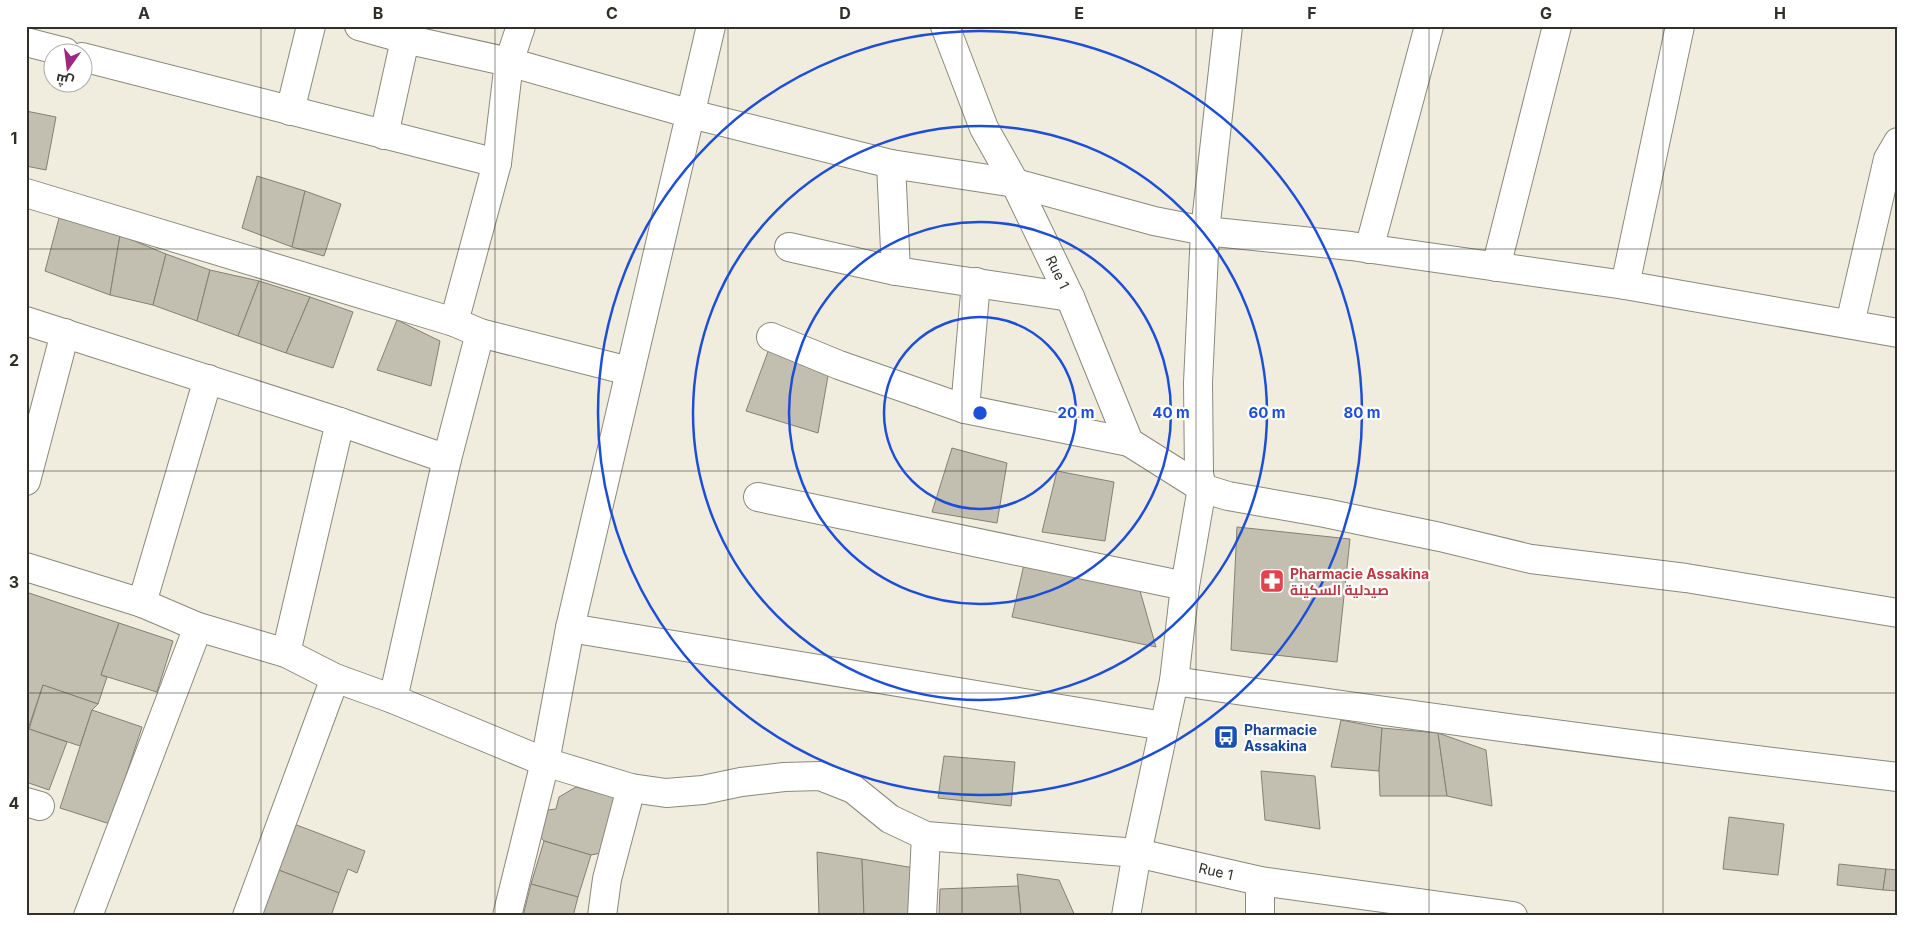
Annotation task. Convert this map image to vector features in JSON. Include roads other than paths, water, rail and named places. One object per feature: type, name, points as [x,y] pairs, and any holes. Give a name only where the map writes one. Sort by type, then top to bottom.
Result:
[{"type":"street","points":[[290,111],[311,26]]},
{"type":"street","points":[[358,26],[407,33],[692,114],[892,164],[1015,183],[1154,221],[1205,231],[1368,249],[1625,285],[1898,333]]},
{"type":"street","points":[[454,322],[497,163],[509,62],[521,26]]},
{"type":"street","points":[[508,916],[544,762],[570,628],[629,371],[692,114],[711,26]]},
{"type":"street","name":"Rue 1","points":[[945,26],[984,128],[1015,183],[1070,296],[1130,442]]},
{"type":"street","points":[[1126,916],[1137,853],[1174,681],[1185,586],[1202,488],[1199,474],[1198,383],[1205,231],[1228,26]]},
{"type":"street","points":[[1368,249],[1429,26]]},
{"type":"street","points":[[1496,267],[1557,26]]},
{"type":"street","points":[[1625,285],[1680,26]]},
{"type":"street","points":[[384,135],[407,33]]},
{"type":"street","points":[[26,42],[42,46]]},
{"type":"street","points":[[92,60],[497,163]]},
{"type":"street","points":[[1850,324],[1888,159],[1898,142]]},
{"type":"street","points":[[892,164],[896,270]]},
{"type":"street","points":[[26,193],[454,322],[480,333],[629,371]]},
{"type":"street","points":[[789,247],[896,270],[1070,296]]},
{"type":"street","points":[[965,409],[976,282]]},
{"type":"street","points":[[26,321],[340,422],[446,459]]},
{"type":"street","points":[[26,481],[64,333]]},
{"type":"street","points":[[392,699],[446,459],[480,333]]},
{"type":"street","points":[[771,337],[839,365],[965,409],[1130,442],[1202,488],[1228,496],[1325,513],[1440,537],[1531,559],[1686,578],[1898,613]]},
{"type":"street","points":[[142,603],[208,379]]},
{"type":"street","points":[[286,653],[340,422]]},
{"type":"street","points":[[758,497],[1185,586]]},
{"type":"street","points":[[26,567],[142,603],[198,627],[286,653],[334,678],[392,699],[544,762],[631,788],[666,793],[703,790],[741,782],[784,777],[820,776],[853,789],[890,819],[926,836],[922,916]]},
{"type":"street","points":[[88,916],[198,627]]},
{"type":"street","points":[[570,628],[1164,726]]},
{"type":"street","points":[[247,916],[334,678]]},
{"type":"street","points":[[1174,681],[1607,740],[1898,777]]},
{"type":"street","points":[[602,916],[607,879],[631,788]]},
{"type":"street","name":"Rue 1","points":[[926,836],[1137,853],[1260,881],[1513,916]]},
{"type":"street","points":[[1260,881],[1260,916]]},
{"type":"place","name":"Pharmacie Assakina صيدلية السكينة","points":[[1272,581]]},
{"type":"place","name":"Pharmacie Assakina","points":[[1226,737]]}]
